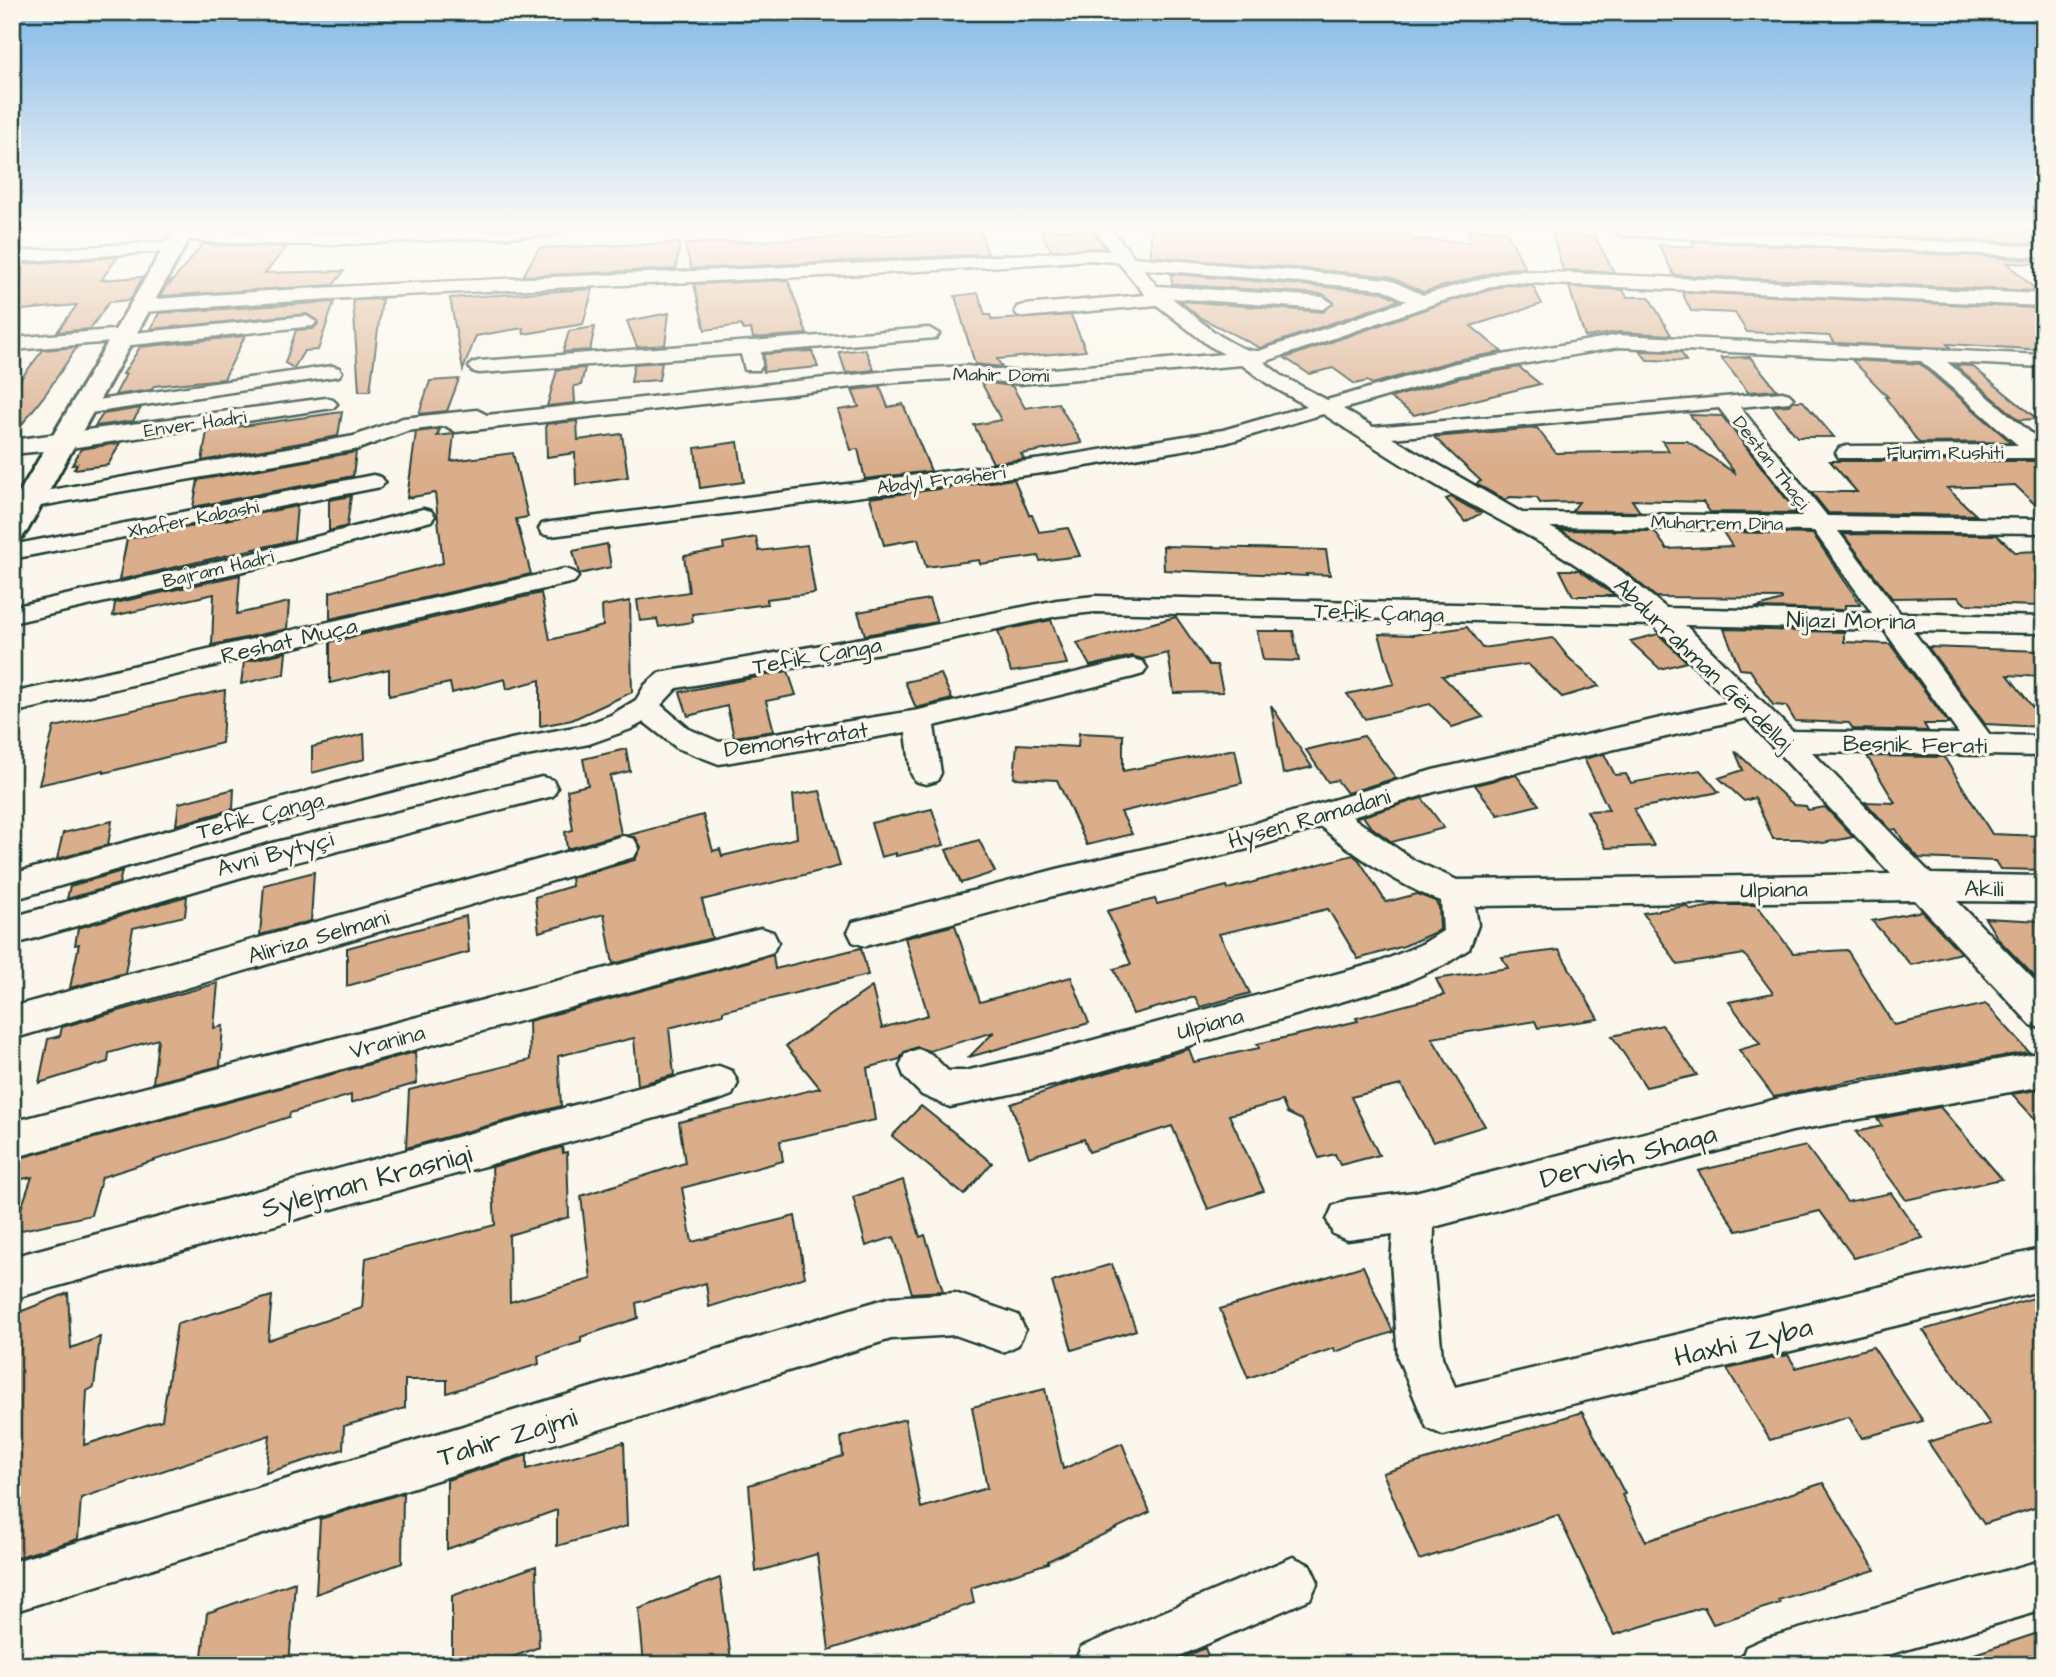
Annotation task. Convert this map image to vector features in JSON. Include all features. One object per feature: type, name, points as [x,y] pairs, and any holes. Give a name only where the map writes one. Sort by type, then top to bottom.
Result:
[{"type":"street","points":[[12,531],[142,308]]},
{"type":"street","points":[[1024,311],[1047,308]]},
{"type":"street","name":"Abdurrahman Gërdellaj","points":[[1174,308],[1215,341],[1247,359],[1275,380],[1577,552],[1612,576],[1658,615],[1753,706],[1924,887],[2039,1003]]},
{"type":"street","name":"Mahir Domi","points":[[456,425],[897,376],[967,372],[1019,378],[1247,359],[1262,357],[1314,340],[1401,308]]},
{"type":"street","points":[[12,344],[124,338],[306,322]]},
{"type":"street","points":[[479,367],[929,334]]},
{"type":"street","name":"Abdyl Frashëri","points":[[551,529],[1050,465],[1226,436],[1456,369],[1619,341],[2044,360]]},
{"type":"street","points":[[751,347],[755,392]]},
{"type":"street","points":[[1924,354],[2042,451]]},
{"type":"street","name":"Enver Hadri","points":[[84,408],[332,372]]},
{"type":"street","points":[[1725,401],[1782,398]]},
{"type":"street","points":[[29,501],[359,442],[403,425],[612,400]]},
{"type":"street","name":"Destan Thaçi","points":[[1367,434],[1725,401],[1821,524],[1982,745]]},
{"type":"street","name":"Enver Hadri","points":[[12,447],[64,442],[326,404]]},
{"type":"street","name":"Flurim Rushiti","points":[[1847,453],[2042,451]]},
{"type":"street","name":"Xhafer Kabashi","points":[[12,552],[373,482]]},
{"type":"street","name":"Bajram Hadri","points":[[12,615],[257,559],[423,516]]},
{"type":"street","name":"Muharrem Dina","points":[[1517,520],[2044,526]]},
{"type":"street","name":"Reshat Muça","points":[[12,703],[565,578]]},
{"type":"street","name":"Tefik Çanga","points":[[12,887],[355,789],[511,749],[589,734],[621,722],[646,706],[655,692],[668,680],[909,639],[1057,608],[1095,604],[1520,615],[1658,615]]},
{"type":"street","name":"Nijazi Morina","points":[[1658,615],[2044,625]]},
{"type":"street","name":"Demonstratat","points":[[646,706],[675,736],[695,746],[719,753],[919,720],[1133,668]]},
{"type":"street","name":"Hysen Ramadani","points":[[865,932],[1057,882],[1252,836],[1433,781],[1753,706]]},
{"type":"street","points":[[919,720],[926,773]]},
{"type":"street","name":"Besnik Ferati","points":[[1786,741],[2044,746]]},
{"type":"street","name":"Avni Bytyçi","points":[[12,931],[138,891],[350,833],[541,788]]},
{"type":"street","name":"Ulpiana","points":[[1327,814],[1360,842],[1410,876],[1456,893],[1924,887]]},
{"type":"street","name":"Aliriza Selmani","points":[[12,1023],[623,848]]},
{"type":"street","name":"Akili","points":[[1924,887],[2044,888]]},
{"type":"street","name":"Ulpiana","points":[[918,1066],[935,1083],[950,1090],[965,1088],[1053,1068],[1387,975],[1434,954],[1457,939],[1461,925],[1456,893]]},
{"type":"street","name":"Vranina","points":[[12,1140],[761,942]]},
{"type":"street","name":"Dervish Shaqa","points":[[1347,1220],[1415,1212],[1792,1113],[2044,1069]]},
{"type":"street","name":"Sylejman Krasniqi","points":[[12,1278],[719,1083]]},
{"type":"street","name":"Haxhi Zyba","points":[[1415,1212],[1412,1261],[1420,1358],[1443,1412],[2044,1269]]},
{"type":"street","name":"Tahir Zajmi","points":[[12,1587],[891,1318],[955,1314],[1003,1330]]},
{"type":"street","points":[[1099,1665],[1293,1581]]},
{"type":"street","points":[[1764,1665],[2044,1585]]},
{"type":"building","points":[[12,308],[42,308],[12,311]]},
{"type":"building","points":[[75,308],[105,308],[90,329],[57,332]]},
{"type":"building","points":[[234,308],[332,308],[318,350],[304,351],[294,368],[285,363],[296,330],[313,329],[318,324],[317,320],[307,314],[151,329],[159,313]]},
{"type":"building","points":[[354,308],[381,308],[370,391],[359,391]]},
{"type":"building","points":[[452,308],[587,308],[583,324],[524,334],[523,328],[476,336],[463,370]]},
{"type":"building","points":[[700,308],[798,308],[807,334],[753,338],[751,329],[743,330],[741,325],[705,330]]},
{"type":"building","points":[[959,308],[983,308],[985,315],[990,315],[992,320],[1071,315],[1086,351],[997,359],[1002,367],[975,364]]},
{"type":"building","points":[[1189,308],[1274,308],[1323,312],[1327,308],[1375,308],[1260,348],[1199,317]]},
{"type":"building","points":[[1428,308],[1528,308],[1471,326],[1502,352],[1456,360],[1372,384],[1367,381],[1355,384],[1333,368],[1309,374],[1285,358]]},
{"type":"building","points":[[1576,308],[1656,308],[1671,335],[1619,332],[1585,337]]},
{"type":"building","points":[[1690,308],[2033,308],[2044,319],[2044,350],[1947,344],[1951,348],[1835,343],[1829,336],[1747,332],[1735,313],[1691,311]]},
{"type":"building","points":[[669,313],[665,345],[637,347],[627,321]]},
{"type":"building","points":[[595,327],[590,350],[563,352],[569,331]]},
{"type":"building","points":[[245,336],[224,379],[154,386],[151,390],[115,395],[126,374],[123,374],[140,347]]},
{"type":"building","points":[[77,347],[12,437],[12,390],[43,350]]},
{"type":"building","points":[[865,349],[874,370],[846,373],[839,352]]},
{"type":"building","points":[[812,351],[818,367],[763,372],[764,354]]},
{"type":"building","points":[[1640,351],[1681,352],[1686,361],[1647,360]]},
{"type":"building","points":[[1750,357],[1777,390],[1748,392],[1721,358]]},
{"type":"building","points":[[1852,360],[1920,364],[2011,442],[1919,443],[1885,397],[1888,397]]},
{"type":"building","points":[[662,362],[659,380],[631,382],[634,364]]},
{"type":"building","points":[[1955,365],[1972,366],[2037,419],[2019,420]]},
{"type":"building","points":[[1519,367],[1540,384],[1414,415],[1390,398],[1460,378]]},
{"type":"building","points":[[585,368],[581,385],[574,386],[575,403],[547,406],[557,370]]},
{"type":"building","points":[[459,379],[447,411],[419,414],[430,381]]},
{"type":"building","points":[[981,382],[1012,386],[1025,408],[1058,403],[1082,443],[1021,454],[1024,459],[993,463],[974,425],[1001,420]]},
{"type":"building","points":[[880,387],[888,407],[903,404],[931,471],[865,479],[858,449],[851,450],[838,410],[859,407],[852,390]]},
{"type":"building","points":[[1793,401],[1803,401],[1834,437],[1797,437],[1772,406],[1789,405]]},
{"type":"building","points":[[141,408],[133,421],[95,426],[103,414]]},
{"type":"building","points":[[342,412],[338,436],[202,461],[207,431]]},
{"type":"building","points":[[1690,415],[1722,416],[1797,513],[1710,512],[1703,502],[1632,500],[1640,512],[1572,511],[1579,502],[1540,503],[1537,498],[1510,497],[1505,500],[1476,484],[1481,481],[1434,437],[1537,428],[1556,453],[1669,451],[1662,441],[1687,441],[1736,474]]},
{"type":"building","points":[[577,421],[578,440],[622,434],[628,477],[576,485],[575,453],[547,457],[546,424]]},
{"type":"building","points":[[440,429],[437,436],[454,434],[451,461],[513,453],[528,517],[516,519],[531,574],[330,619],[330,592],[443,563],[435,493],[407,498],[416,432]]},
{"type":"building","points":[[738,442],[744,482],[700,488],[695,448]]},
{"type":"building","points":[[120,443],[108,465],[74,469],[77,464],[72,465],[81,449]]},
{"type":"building","points":[[356,452],[353,476],[193,507],[198,480]]},
{"type":"building","points":[[1830,461],[2044,461],[2044,513],[2015,485],[1947,488],[1976,515],[1828,513],[1811,492],[1857,492]]},
{"type":"building","points":[[1014,479],[1039,532],[1068,528],[1080,556],[1040,561],[1038,556],[980,564],[979,560],[926,567],[918,539],[884,545],[870,498]]},
{"type":"building","points":[[351,496],[347,526],[329,531],[329,500]]},
{"type":"building","points":[[1451,497],[1481,513],[1465,522],[1446,499]]},
{"type":"building","points":[[297,506],[294,540],[119,580],[127,539]]},
{"type":"building","points":[[1560,530],[1654,531],[1667,549],[1732,546],[1723,532],[1813,534],[1861,605],[1845,605],[1845,610],[1755,608],[1782,598],[1656,597],[1622,569]]},
{"type":"building","points":[[1843,534],[1997,535],[2015,552],[2044,551],[2044,606],[1965,604],[1958,597],[1892,598]]},
{"type":"building","points":[[756,537],[759,551],[807,545],[815,593],[767,599],[767,604],[692,614],[693,622],[659,627],[657,619],[640,621],[637,600],[689,592],[684,556],[724,549],[723,543]]},
{"type":"building","points":[[607,544],[611,567],[579,574],[573,551]]},
{"type":"building","points":[[1163,546],[1326,550],[1330,575],[1164,570]]},
{"type":"building","points":[[1560,570],[1579,570],[1615,596],[1573,596]]},
{"type":"building","points":[[240,575],[237,614],[289,602],[287,629],[212,645],[214,594],[113,616],[115,603]]},
{"type":"building","points":[[541,593],[550,640],[603,626],[602,606],[630,601],[632,692],[572,720],[540,726],[540,680],[507,689],[505,679],[452,693],[450,683],[389,696],[389,669],[330,683],[330,642]]},
{"type":"building","points":[[929,599],[937,622],[865,635],[858,612]]},
{"type":"building","points":[[1176,617],[1209,665],[1217,665],[1223,692],[1174,693],[1168,653],[1143,659],[1132,656],[1090,666],[1077,643]]},
{"type":"building","points":[[1051,620],[1067,664],[1011,672],[998,631]]},
{"type":"building","points":[[1467,627],[1482,648],[1553,638],[1568,657],[1599,686],[1562,697],[1528,664],[1442,676],[1483,717],[1452,727],[1430,704],[1365,719],[1347,694],[1394,684],[1379,634],[1413,635]]},
{"type":"building","points":[[1724,629],[1844,632],[1844,642],[1890,644],[1949,724],[1924,724],[1928,731],[1853,729],[1849,723],[1795,721],[1786,706],[1773,705],[1750,670],[1740,669]]},
{"type":"building","points":[[1257,631],[1293,631],[1299,661],[1263,660]]},
{"type":"building","points":[[1658,634],[1687,662],[1660,669],[1630,641]]},
{"type":"building","points":[[1928,647],[2044,651],[2044,677],[2008,675],[2044,722],[2044,727],[1985,724]]},
{"type":"building","points":[[286,652],[284,674],[241,684],[244,662]]},
{"type":"building","points":[[788,671],[796,695],[766,701],[774,731],[734,737],[727,706],[688,716],[680,692]]},
{"type":"building","points":[[941,674],[952,699],[916,708],[905,682]]},
{"type":"building","points":[[225,690],[222,743],[104,773],[104,770],[39,785],[54,727]]},
{"type":"building","points":[[1271,705],[1312,767],[1283,774]]},
{"type":"building","points":[[1079,733],[1123,735],[1123,771],[1235,749],[1242,783],[1121,812],[1132,834],[1087,845],[1057,780],[1014,778],[1017,744],[1078,747]]},
{"type":"building","points":[[364,734],[365,759],[312,773],[312,747]]},
{"type":"building","points":[[1364,736],[1396,778],[1347,793],[1337,780],[1328,782],[1306,750]]},
{"type":"building","points":[[626,749],[630,771],[610,776],[621,834],[567,849],[565,832],[573,830],[567,790],[588,785],[583,759]]},
{"type":"building","points":[[1735,751],[1794,805],[1806,806],[1808,810],[1825,807],[1853,837],[1823,843],[1800,839],[1773,839],[1755,798],[1744,801],[1719,778],[1743,770]]},
{"type":"building","points":[[1604,754],[1615,775],[1626,774],[1631,783],[1700,770],[1719,792],[1634,809],[1654,846],[1606,848],[1587,811],[1609,810],[1584,759]]},
{"type":"building","points":[[1867,756],[1944,757],[1992,834],[2044,836],[2044,870],[2000,869],[1995,861],[1919,858],[1896,829],[1891,830],[1865,802],[1895,803]]},
{"type":"building","points":[[1516,775],[1539,805],[1498,815],[1475,785]]},
{"type":"building","points":[[234,789],[233,809],[176,825],[179,803]]},
{"type":"building","points":[[820,791],[840,866],[702,900],[712,938],[613,964],[604,914],[539,932],[535,897],[572,886],[571,878],[635,860],[641,847],[636,838],[629,835],[703,815],[713,851],[720,849],[722,856],[797,838],[793,795]]},
{"type":"building","points":[[1422,798],[1444,828],[1392,842],[1370,826],[1363,816]]},
{"type":"building","points":[[932,809],[944,845],[881,857],[871,823]]},
{"type":"building","points":[[112,821],[108,845],[57,859],[63,833]]},
{"type":"building","points":[[979,840],[995,872],[961,883],[946,850]]},
{"type":"building","points":[[1353,855],[1386,902],[1417,894],[1435,901],[1439,907],[1440,930],[1404,946],[1358,959],[1328,909],[1219,934],[1250,993],[1200,1007],[1195,997],[1133,1014],[1114,969],[1131,964],[1107,911],[1155,899],[1157,904],[1227,886],[1228,889]]},
{"type":"building","points":[[122,871],[119,884],[67,899],[70,886]]},
{"type":"building","points":[[314,872],[311,921],[260,935],[264,885]]},
{"type":"building","points":[[187,896],[185,916],[133,928],[125,973],[70,988],[79,944],[75,945],[78,928]]},
{"type":"building","points":[[1718,905],[1757,905],[1793,953],[1847,950],[1894,1025],[1986,1004],[2029,1052],[1849,1081],[1774,1097],[1739,1050],[1760,1044],[1729,1002],[1773,993],[1744,954],[1678,965],[1643,913],[1686,906],[1692,910]]},
{"type":"building","points":[[1922,911],[1961,953],[1911,965],[1872,921]]},
{"type":"building","points":[[466,916],[469,952],[347,986],[347,948]]},
{"type":"building","points":[[1985,918],[2044,921],[2044,978],[2036,978],[1998,939]]},
{"type":"building","points":[[955,925],[980,1002],[1071,977],[1089,1023],[969,1057],[994,1032],[929,1051],[917,1047],[904,1052],[900,1059],[867,1068],[875,1120],[780,1141],[783,1161],[682,1188],[692,1242],[795,1216],[805,1277],[709,1307],[706,1283],[636,1303],[638,1318],[581,1337],[581,1342],[538,1356],[539,1364],[447,1393],[447,1380],[405,1380],[405,1408],[344,1426],[343,1449],[266,1473],[270,1435],[81,1498],[78,1539],[12,1559],[12,1315],[68,1293],[71,1348],[100,1337],[94,1387],[87,1391],[84,1445],[162,1420],[177,1324],[272,1296],[268,1340],[362,1308],[366,1258],[495,1225],[492,1167],[562,1147],[563,1153],[567,1152],[569,1217],[509,1235],[510,1302],[591,1279],[581,1196],[685,1163],[679,1122],[820,1088],[786,1046],[872,987],[882,1028],[928,1015],[905,938]]},
{"type":"building","points":[[861,948],[868,975],[723,1011],[723,1014],[669,1028],[674,1075],[638,1085],[634,1038],[558,1056],[561,1106],[406,1148],[409,1090],[530,1060],[529,1021],[773,955],[775,969]]},
{"type":"building","points":[[1559,950],[1598,1019],[1538,1028],[1535,1021],[1432,1038],[1485,1126],[1433,1142],[1401,1085],[1351,1097],[1379,1155],[1340,1165],[1335,1154],[1319,1158],[1302,1120],[1287,1113],[1282,1101],[1229,1115],[1264,1191],[1208,1209],[1172,1126],[1089,1152],[1084,1139],[1029,1157],[1011,1104],[1064,1085],[1189,1049],[1194,1062],[1259,1048],[1257,1044],[1358,1021],[1356,1018],[1444,995],[1436,979],[1508,968],[1502,957]]},
{"type":"building","points":[[218,983],[214,1028],[223,1026],[220,1066],[153,1083],[158,1039],[109,1053],[108,1062],[39,1083],[48,1039],[60,1036],[62,1027]]},
{"type":"building","points":[[1662,1025],[1697,1075],[1646,1087],[1612,1036]]},
{"type":"building","points":[[415,1052],[417,1083],[351,1103],[351,1095],[290,1113],[289,1117],[102,1177],[91,1215],[13,1232],[32,1177],[12,1181],[12,1160]]},
{"type":"building","points":[[2044,1089],[2044,1129],[2012,1094]]},
{"type":"building","points":[[921,1106],[992,1163],[964,1195],[892,1136]]},
{"type":"building","points":[[1940,1107],[2002,1179],[1906,1200],[1856,1132],[1882,1126],[1877,1119]]},
{"type":"building","points":[[1806,1146],[1847,1202],[1891,1193],[1923,1238],[1854,1258],[1820,1211],[1737,1231],[1698,1171]]},
{"type":"building","points":[[903,1180],[920,1237],[925,1235],[943,1291],[912,1293],[894,1237],[866,1246],[853,1197]]},
{"type":"building","points":[[1112,1264],[1136,1330],[1072,1350],[1052,1282]]},
{"type":"building","points":[[1363,1266],[1393,1332],[1335,1352],[1334,1348],[1248,1378],[1220,1309]]},
{"type":"building","points":[[2044,1295],[2044,1505],[1984,1524],[1928,1442],[1990,1424],[1923,1330]]},
{"type":"building","points":[[1873,1347],[1923,1421],[1862,1438],[1849,1417],[1770,1440],[1727,1369],[1788,1355],[1796,1368]]},
{"type":"building","points":[[1045,1389],[1063,1469],[1122,1443],[1150,1512],[1048,1563],[971,1588],[974,1603],[829,1650],[817,1554],[756,1572],[749,1485],[843,1456],[841,1437],[905,1419],[921,1508],[987,1488],[972,1407]]},
{"type":"building","points":[[1582,1412],[1646,1541],[1823,1483],[1875,1570],[1778,1600],[1780,1603],[1713,1624],[1704,1607],[1614,1635],[1558,1515],[1419,1560],[1383,1473]]},
{"type":"building","points":[[624,1442],[627,1526],[557,1546],[557,1510],[447,1549],[447,1480],[527,1455],[527,1469]]},
{"type":"building","points":[[403,1493],[402,1563],[316,1594],[320,1519]]},
{"type":"building","points":[[536,1566],[539,1647],[492,1665],[452,1665],[452,1596]]},
{"type":"building","points":[[720,1578],[731,1660],[718,1665],[644,1665],[639,1609]]},
{"type":"building","points":[[295,1582],[289,1665],[201,1665],[207,1613]]},
{"type":"building","points":[[2044,1631],[2044,1665],[1956,1665],[1956,1660]]},
{"type":"building","points":[[1205,1648],[1211,1665],[1166,1665]]}]
